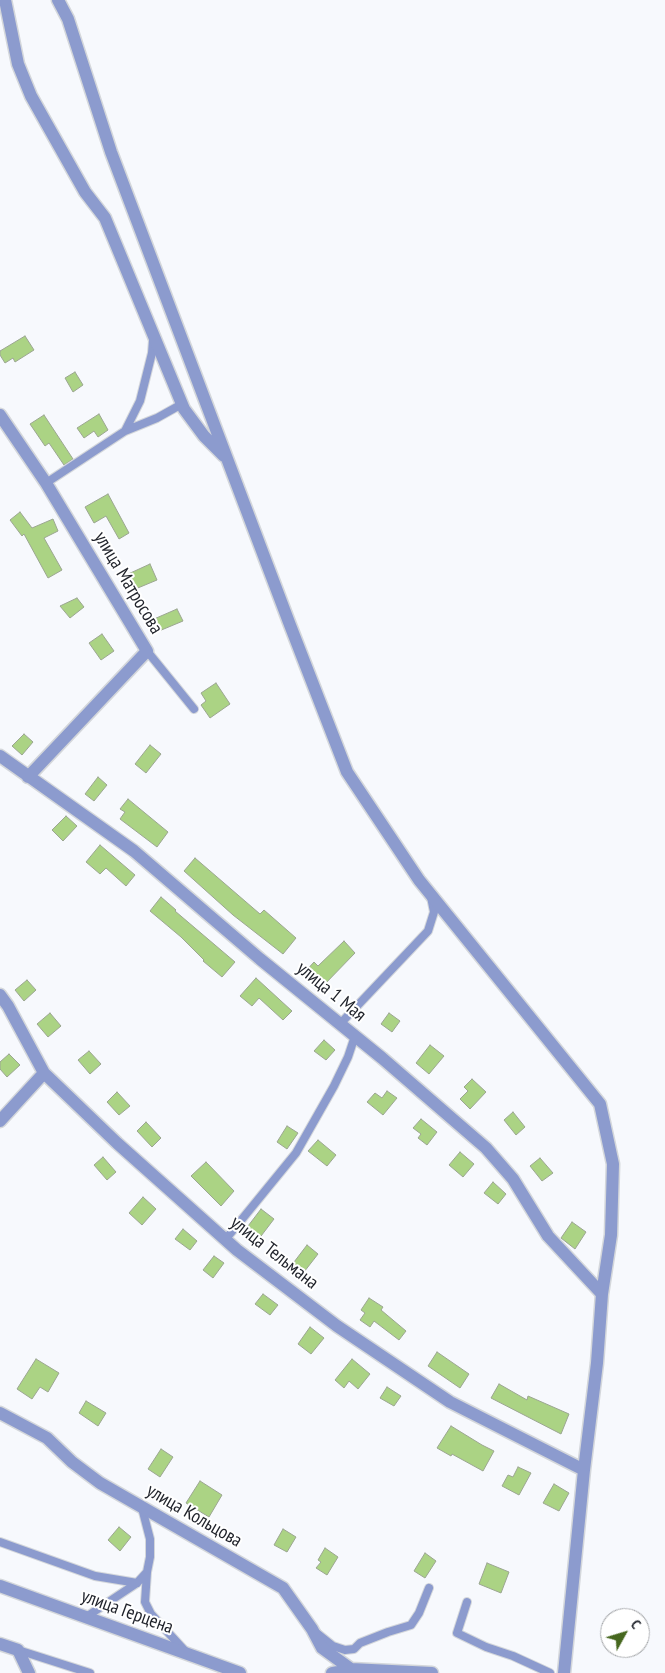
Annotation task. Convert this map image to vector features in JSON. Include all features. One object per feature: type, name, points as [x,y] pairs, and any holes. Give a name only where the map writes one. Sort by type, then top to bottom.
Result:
[{"type":"street","points":[[5,0],[22,76],[31,96],[85,192],[105,218],[182,404],[194,424],[227,459]]},
{"type":"street","points":[[58,0],[68,19],[110,152],[347,772],[419,880],[600,1104],[613,1164],[611,1235],[602,1294],[597,1363],[584,1470],[564,1673]]},
{"type":"street","name":"улица Матросова","points":[[0,415],[46,483],[147,651],[28,777]]},
{"type":"street","name":"улица 1 Мая","points":[[0,756],[134,852],[486,1148],[513,1179],[548,1236],[602,1294]]},
{"type":"street","name":"улица Тельмана","points":[[0,995],[8,1006],[44,1073],[117,1143],[237,1250],[337,1326],[450,1402],[584,1470]]},
{"type":"street","points":[[0,1121],[44,1073]]},
{"type":"street","name":"улица Кольцова","points":[[0,1413],[47,1438],[72,1462],[100,1483],[283,1588],[312,1629],[322,1648],[351,1669]]},
{"type":"street","name":"улица Герцена","points":[[0,1586],[240,1673]]},
{"type":"street","points":[[0,1644],[18,1650],[28,1673]]},
{"type":"street","points":[[332,1673],[351,1669],[432,1673]]},
{"type":"lane","points":[[125,431],[140,401],[152,353],[154,336]]},
{"type":"lane","points":[[46,483],[125,431],[158,418],[182,404]]},
{"type":"lane","points":[[147,651],[194,709]]},
{"type":"lane","points":[[340,1024],[428,932],[434,912],[430,894]]},
{"type":"lane","points":[[225,1240],[296,1153],[311,1129],[348,1057],[355,1036]]},
{"type":"lane","points":[[142,1508],[150,1539],[145,1602],[151,1614],[188,1654]]},
{"type":"lane","points":[[0,1542],[95,1576],[137,1583]]},
{"type":"lane","points":[[86,1617],[137,1583],[147,1572]]},
{"type":"lane","points":[[312,1629],[332,1646],[345,1650],[354,1649],[369,1639],[411,1625],[419,1613],[429,1588]]},
{"type":"lane","points":[[467,1602],[457,1633],[550,1673]]},
{"type":"lane","points":[[18,1650],[90,1673]]},
{"type":"building","points":[[25,336],[34,350],[15,362],[13,358],[5,363],[0,355],[0,351]]},
{"type":"building","points":[[75,372],[83,385],[73,392],[65,378]]},
{"type":"building","points":[[99,414],[108,430],[98,437],[94,431],[84,438],[77,428]]},
{"type":"building","points":[[44,415],[73,459],[64,465],[49,443],[45,446],[30,424]]},
{"type":"building","points":[[108,494],[129,533],[119,539],[106,516],[94,523],[85,507]]},
{"type":"building","points":[[20,512],[32,528],[53,519],[58,531],[44,538],[62,570],[48,578],[24,534],[22,536],[10,520]]},
{"type":"building","points":[[150,564],[157,580],[133,590],[126,575]]},
{"type":"building","points":[[77,598],[84,607],[70,618],[60,606]]},
{"type":"building","points":[[177,609],[183,621],[159,631],[154,619]]},
{"type":"building","points":[[102,634],[114,651],[101,660],[89,643]]},
{"type":"building","points":[[216,683],[230,704],[210,718],[201,705],[206,701],[201,693]]},
{"type":"building","points":[[24,734],[33,742],[22,755],[12,746]]},
{"type":"building","points":[[150,745],[161,754],[146,773],[135,764]]},
{"type":"building","points":[[98,777],[107,785],[94,801],[85,794]]},
{"type":"building","points":[[128,799],[168,832],[157,847],[120,819],[125,812],[120,809]]},
{"type":"building","points":[[66,816],[77,826],[63,841],[52,830]]},
{"type":"building","points":[[100,845],[135,875],[126,886],[106,868],[100,874],[86,862]]},
{"type":"building","points":[[195,858],[260,914],[264,910],[296,938],[283,954],[233,915],[184,871]]},
{"type":"building","points":[[161,897],[235,962],[222,977],[203,961],[181,937],[150,911]]},
{"type":"building","points":[[344,941],[355,953],[322,987],[304,973],[314,962],[318,966]]},
{"type":"building","points":[[256,978],[292,1011],[283,1020],[259,998],[252,1006],[240,996]]},
{"type":"building","points":[[27,980],[36,990],[24,1001],[15,990]]},
{"type":"building","points":[[50,1013],[61,1026],[48,1037],[37,1024]]},
{"type":"building","points":[[389,1013],[400,1021],[392,1032],[381,1024]]},
{"type":"building","points":[[324,1040],[335,1050],[326,1060],[314,1051]]},
{"type":"building","points":[[430,1045],[444,1056],[429,1074],[416,1063]]},
{"type":"building","points":[[89,1051],[101,1064],[90,1074],[78,1060]]},
{"type":"building","points":[[9,1054],[20,1065],[7,1077],[0,1069],[0,1062]]},
{"type":"building","points":[[472,1079],[486,1092],[470,1109],[460,1099],[468,1091],[464,1087]]},
{"type":"building","points":[[387,1091],[397,1098],[383,1115],[367,1102],[375,1093],[382,1098]]},
{"type":"building","points":[[117,1092],[130,1106],[119,1115],[107,1102]]},
{"type":"building","points":[[513,1112],[525,1127],[516,1135],[504,1120]]},
{"type":"building","points":[[421,1119],[437,1132],[427,1145],[418,1138],[421,1134],[413,1128]]},
{"type":"building","points":[[146,1122],[161,1138],[152,1147],[137,1131]]},
{"type":"building","points":[[287,1126],[298,1133],[287,1149],[277,1142]]},
{"type":"building","points":[[318,1140],[336,1155],[327,1166],[308,1151]]},
{"type":"building","points":[[460,1152],[474,1164],[463,1177],[449,1165]]},
{"type":"building","points":[[103,1157],[116,1172],[107,1180],[94,1165]]},
{"type":"building","points":[[540,1158],[553,1173],[542,1181],[530,1166]]},
{"type":"building","points":[[206,1162],[234,1191],[221,1206],[191,1176]]},
{"type":"building","points":[[493,1182],[506,1194],[498,1204],[484,1193]]},
{"type":"building","points":[[143,1197],[156,1209],[142,1225],[129,1213]]},
{"type":"building","points":[[261,1209],[274,1219],[258,1240],[245,1230]]},
{"type":"building","points":[[572,1222],[586,1232],[575,1249],[561,1238]]},
{"type":"building","points":[[183,1229],[197,1241],[190,1250],[175,1239]]},
{"type":"building","points":[[307,1245],[318,1254],[304,1272],[299,1272],[291,1266]]},
{"type":"building","points":[[214,1256],[224,1263],[213,1278],[203,1270]]},
{"type":"building","points":[[263,1294],[278,1305],[270,1315],[255,1304]]},
{"type":"building","points":[[369,1298],[383,1307],[381,1310],[406,1331],[399,1340],[374,1321],[370,1327],[360,1320],[365,1313],[361,1310]]},
{"type":"building","points":[[310,1327],[324,1338],[311,1354],[298,1344]]},
{"type":"building","points":[[437,1352],[469,1374],[460,1388],[428,1366]]},
{"type":"building","points":[[36,1359],[59,1373],[48,1392],[40,1387],[32,1399],[17,1389]]},
{"type":"building","points":[[352,1359],[370,1374],[358,1389],[349,1381],[344,1388],[335,1380]]},
{"type":"building","points":[[499,1384],[527,1400],[528,1396],[569,1414],[561,1434],[491,1398]]},
{"type":"building","points":[[387,1387],[401,1396],[394,1406],[380,1398]]},
{"type":"building","points":[[86,1401],[106,1413],[98,1426],[79,1413]]},
{"type":"building","points":[[451,1426],[494,1451],[483,1471],[437,1448]]},
{"type":"building","points":[[161,1449],[173,1457],[160,1477],[148,1469]]},
{"type":"building","points":[[518,1467],[531,1473],[519,1495],[502,1486],[508,1475],[513,1477]]},
{"type":"building","points":[[200,1481],[222,1495],[209,1517],[186,1503]]},
{"type":"building","points":[[554,1484],[569,1493],[559,1511],[543,1503]]},
{"type":"building","points":[[119,1527],[131,1537],[120,1551],[108,1540]]},
{"type":"building","points":[[283,1529],[296,1537],[287,1552],[274,1545]]},
{"type":"building","points":[[325,1548],[338,1557],[327,1575],[316,1568],[321,1562],[318,1560]]},
{"type":"building","points":[[425,1553],[436,1561],[425,1578],[414,1571]]},
{"type":"building","points":[[487,1563],[509,1572],[501,1593],[479,1584]]}]
